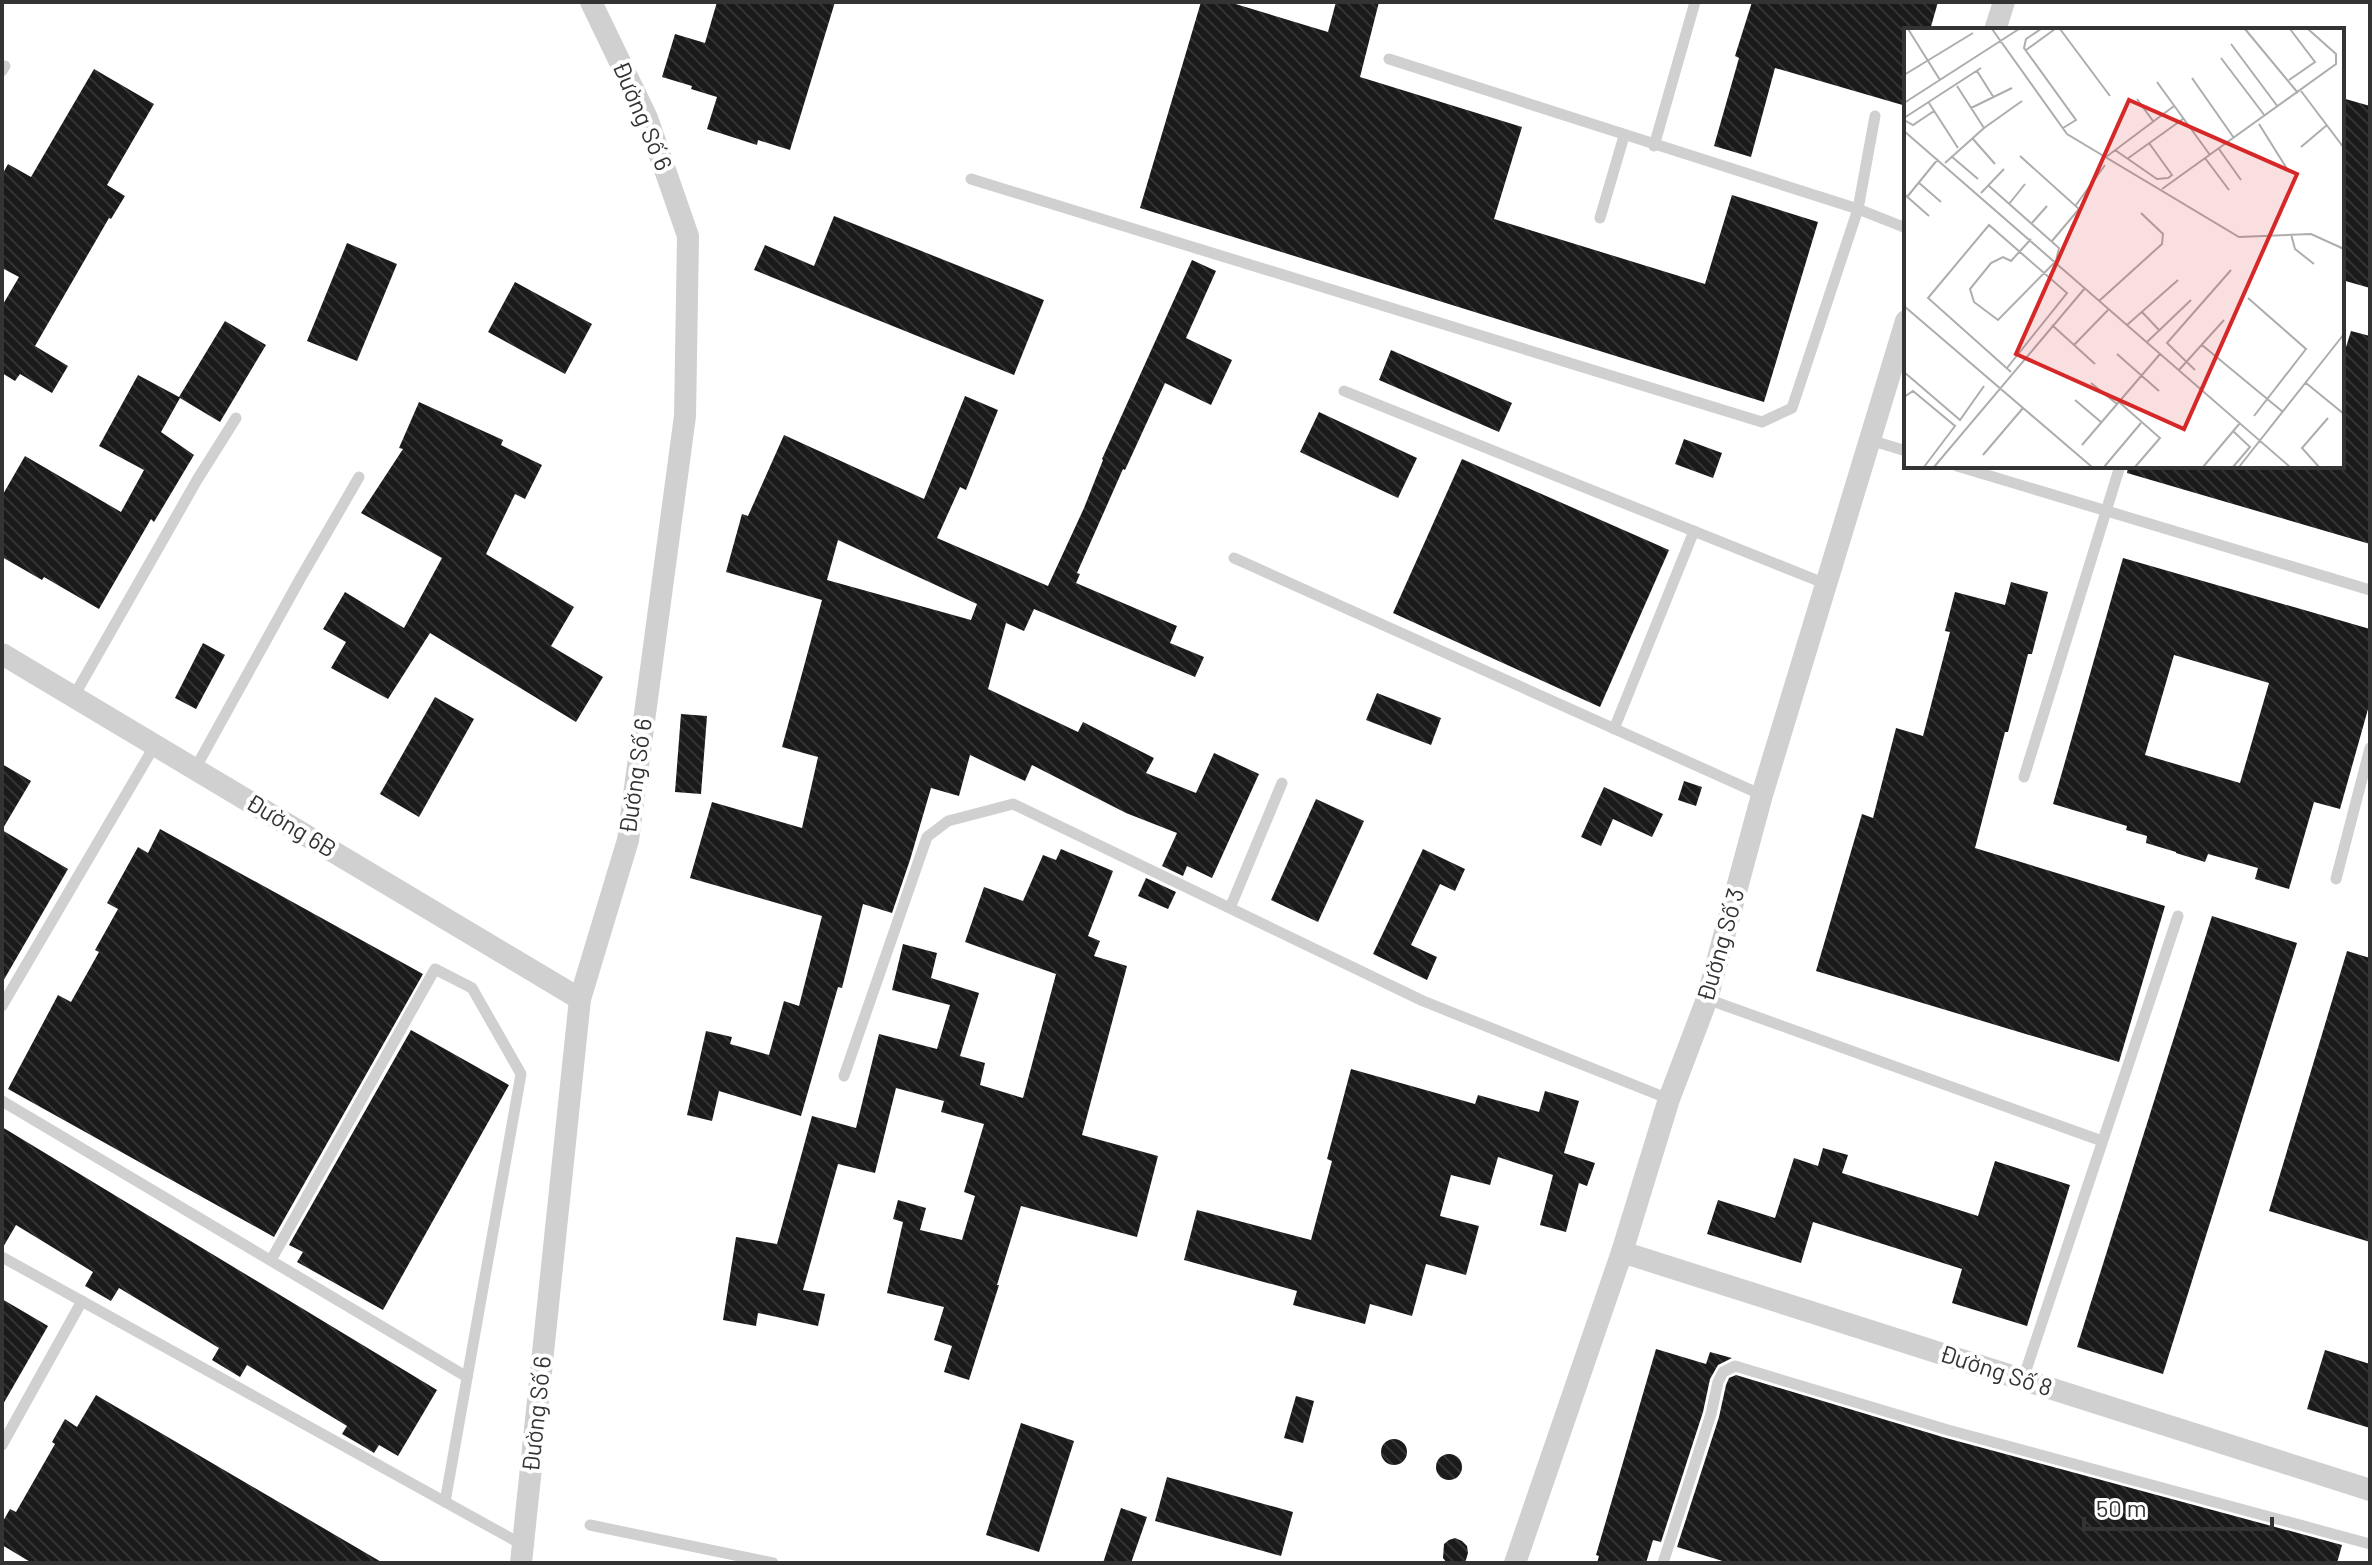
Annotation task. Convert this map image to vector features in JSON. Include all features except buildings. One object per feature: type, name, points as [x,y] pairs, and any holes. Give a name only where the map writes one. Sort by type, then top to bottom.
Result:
[{"type":"street","name":"Đường Số 6","points":[[522,1554],[580,999],[628,840],[685,416],[688,236],[647,118],[591,2]]},
{"type":"street","points":[[1996,28],[2004,2]]},
{"type":"street","name":"Đường Số 3","points":[[1515,1563],[1622,1252],[1669,1099],[1707,999],[1762,795],[1904,328]]},
{"type":"street","name":"Đường 6B","points":[[2,654],[580,999]]},
{"type":"street","name":"Đường Số 8","points":[[1622,1252],[2370,1490]]},
{"type":"lane","points":[[1654,146],[1695,2]]},
{"type":"lane","points":[[1389,59],[1858,209],[1904,227]]},
{"type":"lane","points":[[971,179],[1762,422],[1792,408],[1858,209],[1875,116]]},
{"type":"lane","points":[[1600,218],[1624,136]]},
{"type":"lane","points":[[1344,391],[1826,584]]},
{"type":"lane","points":[[74,696],[197,480],[236,418]]},
{"type":"lane","points":[[1870,440],[1904,450]]},
{"type":"lane","points":[[1964,468],[2370,590]]},
{"type":"lane","points":[[2024,777],[2119,468]]},
{"type":"lane","points":[[195,769],[359,477]]},
{"type":"lane","points":[[1614,729],[1694,531]]},
{"type":"lane","points":[[1234,558],[1762,795]]},
{"type":"lane","points":[[2,1006],[155,745]]},
{"type":"lane","points":[[2336,879],[2370,748]]},
{"type":"lane","points":[[1230,908],[1282,783]]},
{"type":"lane","points":[[844,1076],[927,837],[948,821],[1013,804],[1423,1001],[1669,1099]]},
{"type":"lane","points":[[2023,1379],[2178,916]]},
{"type":"lane","points":[[271,1260],[435,969],[472,988],[521,1074],[445,1502]]},
{"type":"lane","points":[[1707,999],[2102,1141]]},
{"type":"lane","points":[[2,1101],[467,1377]]},
{"type":"lane","points":[[2,1257],[445,1502],[522,1554]]},
{"type":"lane","points":[[2,1445],[82,1301]]},
{"type":"lane","points":[[1663,1563],[1711,1414],[1718,1382],[1723,1372],[1735,1366],[1948,1430],[2370,1544]]},
{"type":"lane","points":[[590,1525],[773,1563]]}]
